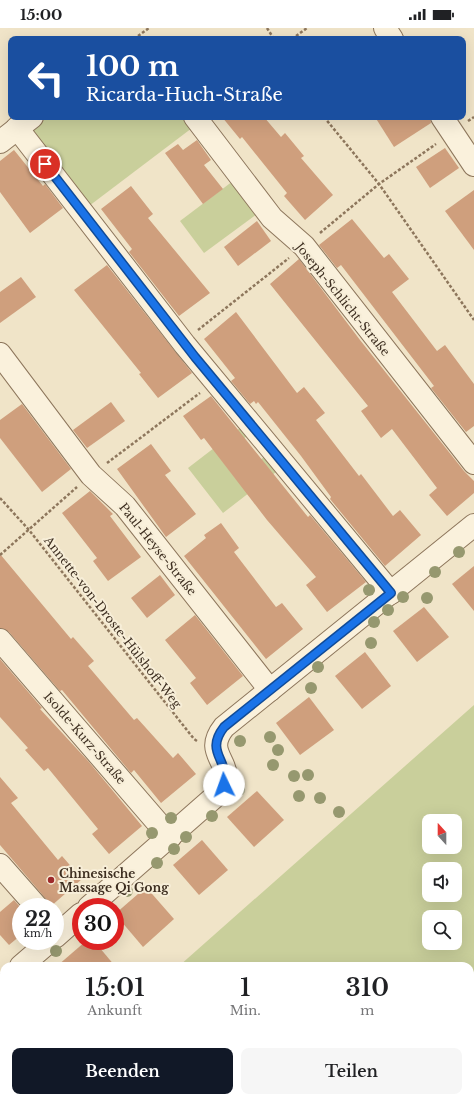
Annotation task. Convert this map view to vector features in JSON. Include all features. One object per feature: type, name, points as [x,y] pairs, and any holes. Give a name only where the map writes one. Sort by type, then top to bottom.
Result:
[{"type":"street","name":"Joseph-Schlicht-Straße","points":[[197,120],[272,218],[304,246],[474,463]]},
{"type":"street","points":[[0,142],[24,123],[185,344],[391,593]]},
{"type":"street","points":[[447,125],[474,165]]},
{"type":"street","name":"Paul-Heyse-Straße","points":[[0,354],[91,475],[125,506],[270,690]]},
{"type":"street","points":[[99,898],[219,793],[224,785],[226,777],[225,770],[216,751],[215,743],[218,735],[224,727],[474,525]]},
{"type":"street","name":"Isolde-Kurz-Straße","points":[[0,640],[170,837]]},
{"type":"street","points":[[0,865],[29,898]]},
{"type":"street","points":[[64,927],[72,921]]},
{"type":"street","points":[[25,962],[38,950]]},
{"type":"path","points":[[138,36],[149,28]]},
{"type":"path","points":[[296,36],[307,28]]},
{"type":"path","points":[[326,120],[379,184],[474,320]]},
{"type":"path","points":[[185,344],[192,334],[304,246],[447,125],[464,120]]},
{"type":"path","name":"Annette-von-Droste-Hülshoff-Weg","points":[[0,498],[29,530],[194,739],[216,751]]},
{"type":"green space","points":[[40,120],[185,120],[192,128],[89,206],[32,135],[31,128]]},
{"type":"green space","points":[[233,181],[257,214],[204,253],[180,221]]},
{"type":"green space","points":[[240,428],[247,436],[220,458],[236,479],[264,457],[276,472],[223,513],[188,468]]},
{"type":"green space","points":[[474,705],[474,962],[184,962]]},
{"type":"building","points":[[224,120],[267,120],[281,137],[285,133],[304,156],[301,158],[333,195],[305,220],[284,196],[287,193],[242,137],[240,139]]},
{"type":"building","points":[[377,120],[430,120],[431,123],[394,147]]},
{"type":"building","points":[[197,140],[211,160],[204,165],[223,189],[203,204],[165,153],[178,144],[183,150]]},
{"type":"building","points":[[445,148],[459,168],[430,188],[416,167]]},
{"type":"building","points":[[14,150],[43,186],[45,184],[63,208],[30,233],[0,192],[0,161]]},
{"type":"building","points":[[131,186],[153,214],[148,218],[210,293],[179,316],[129,252],[132,249],[101,209]]},
{"type":"building","points":[[474,190],[474,250],[445,211]]},
{"type":"building","points":[[352,219],[384,258],[389,254],[409,279],[392,292],[437,351],[445,345],[474,384],[474,426],[466,432],[431,388],[434,386],[341,265],[337,268],[319,245]]},
{"type":"building","points":[[257,221],[271,241],[238,266],[224,247]]},
{"type":"building","points":[[299,259],[360,340],[464,471],[474,481],[474,493],[447,516],[429,495],[437,488],[392,429],[381,438],[361,411],[368,406],[270,284]]},
{"type":"building","points":[[107,265],[192,373],[158,398],[139,374],[141,373],[74,290]]},
{"type":"building","points":[[21,277],[36,297],[0,323],[0,292]]},
{"type":"building","points":[[236,312],[297,393],[304,387],[325,413],[316,420],[359,476],[361,474],[393,516],[400,510],[421,535],[385,566],[330,499],[331,497],[301,456],[258,402],[256,404],[254,401],[250,404],[231,381],[235,378],[204,339]]},
{"type":"building","points":[[211,396],[308,517],[310,515],[366,582],[327,612],[306,585],[316,577],[267,520],[204,438],[201,440],[183,416]]},
{"type":"building","points":[[111,402],[125,421],[87,448],[73,430]]},
{"type":"building","points":[[22,404],[71,469],[42,492],[0,438],[0,420]]},
{"type":"building","points":[[151,444],[171,471],[165,475],[196,514],[166,537],[117,469]]},
{"type":"building","points":[[90,491],[113,514],[110,516],[141,557],[108,581],[93,561],[97,558],[62,513]]},
{"type":"building","points":[[221,523],[239,548],[234,552],[276,607],[282,603],[303,629],[266,659],[184,556],[206,538],[204,535]]},
{"type":"building","points":[[0,554],[71,639],[73,637],[94,661],[88,666],[134,720],[137,718],[173,758],[178,753],[196,774],[161,803],[134,770],[131,773],[62,690],[60,691],[9,632],[0,628]]},
{"type":"building","points":[[474,566],[474,611],[452,584]]},
{"type":"building","points":[[160,575],[175,595],[147,618],[131,598]]},
{"type":"building","points":[[424,607],[449,637],[417,662],[393,631]]},
{"type":"building","points":[[195,615],[243,676],[207,705],[190,683],[196,678],[165,640]]},
{"type":"building","points":[[365,652],[391,686],[362,709],[335,676]]},
{"type":"building","points":[[0,659],[42,708],[40,709],[89,762],[142,826],[109,854],[92,834],[98,829],[48,768],[44,771],[25,750],[28,748],[0,717]]},
{"type":"building","points":[[309,697],[334,730],[300,755],[276,723]]},
{"type":"building","points":[[0,777],[18,798],[11,803],[58,860],[62,856],[82,879],[60,898],[45,898],[0,845]]},
{"type":"building","points":[[257,791],[284,820],[254,847],[227,817]]},
{"type":"building","points":[[202,840],[228,870],[199,895],[173,865]]},
{"type":"building","points":[[146,887],[174,919],[143,947],[124,925],[124,906]]},
{"type":"building","points":[[12,902],[12,942],[9,945],[0,935],[0,912]]},
{"type":"building","points":[[76,950],[102,950],[112,962],[62,962]]},
{"type":"place","name":"Chinesische Massage Qi Gong","points":[[51,880]]},
{"type":"route","points":[[45,164],[195,357],[391,593],[224,727],[218,735],[215,743],[216,751],[225,770],[226,777],[224,785]]}]
